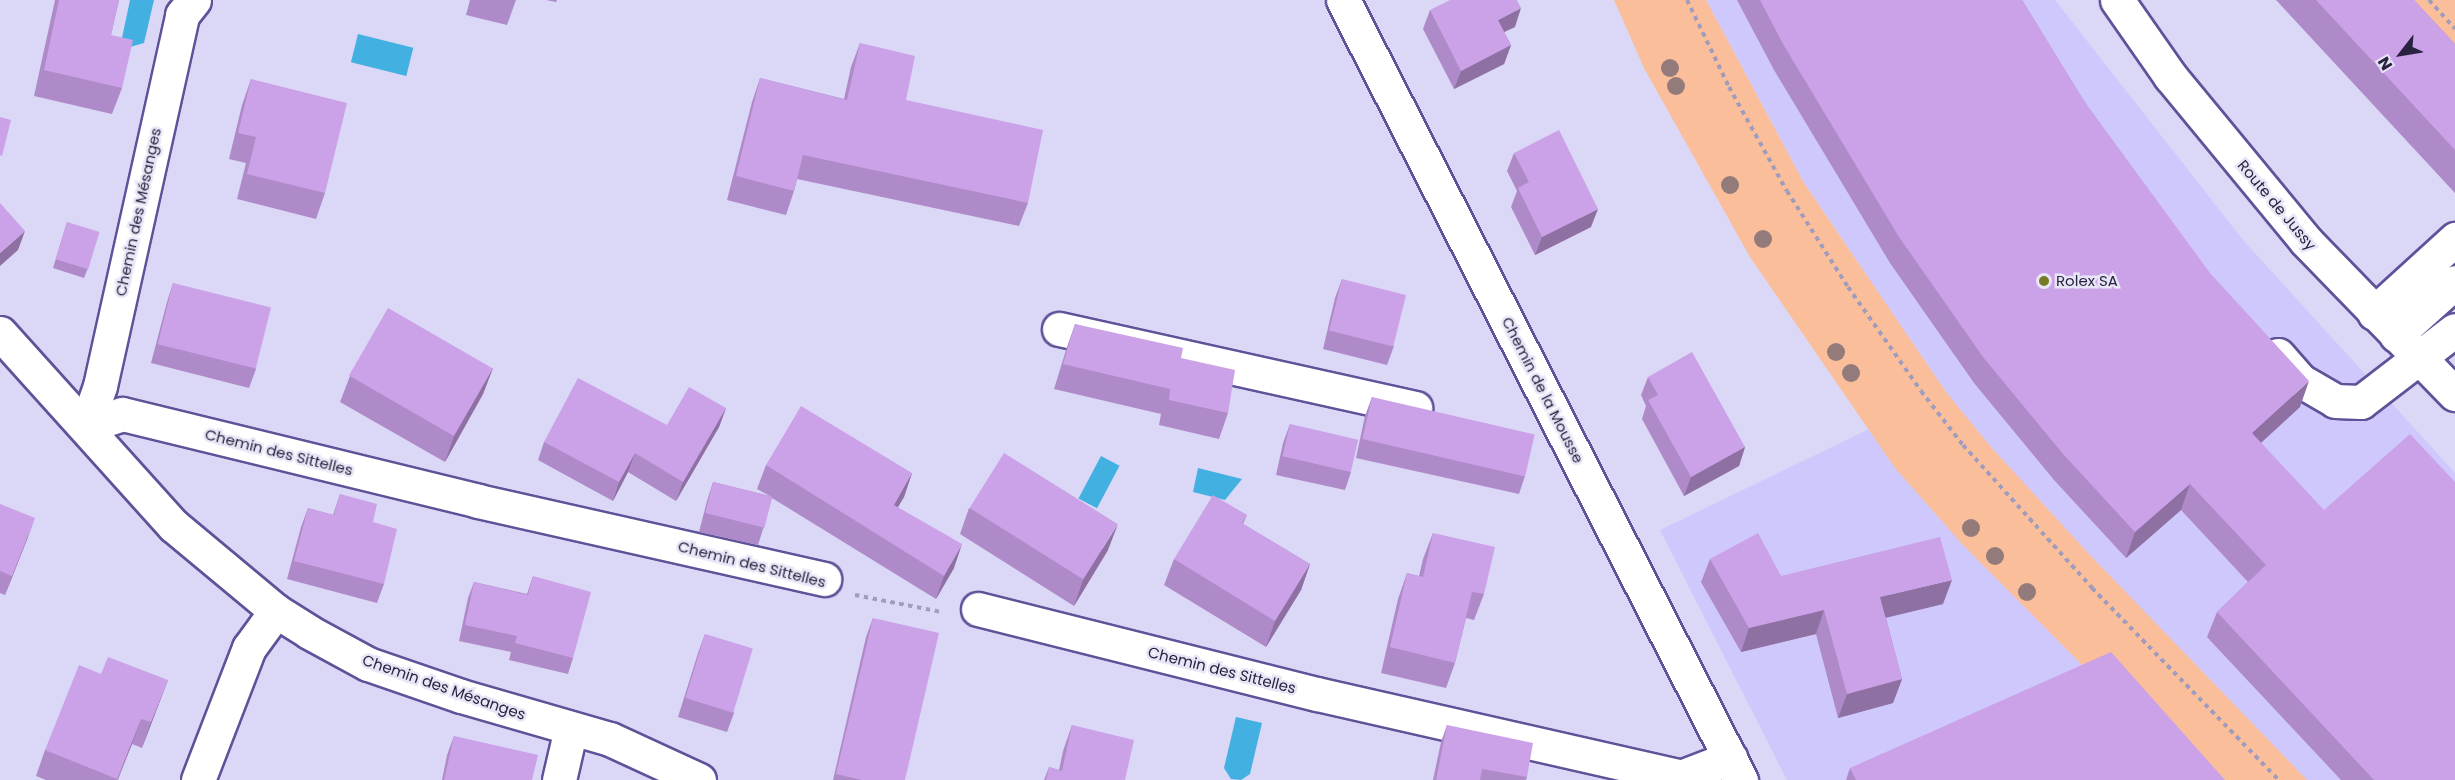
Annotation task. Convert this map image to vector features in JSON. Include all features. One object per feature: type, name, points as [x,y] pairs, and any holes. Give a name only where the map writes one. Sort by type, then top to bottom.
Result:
[{"type":"street","name":"Chemin des Mésanges","points":[[86,426],[100,386],[182,15],[194,0]]},
{"type":"street","name":"Chemin de la Mousse","points":[[1343,0],[1547,431],[1735,769]]},
{"type":"street","name":"Route de Jussy","points":[[2117,0],[2228,148],[2305,240],[2420,360],[2455,393]]},
{"type":"street","points":[[2385,324],[2455,239]]},
{"type":"street","points":[[2385,324],[2455,282]]},
{"type":"street","points":[[1059,329],[1439,414]]},
{"type":"street","points":[[2259,333],[2301,381],[2335,401],[2361,402],[2420,360],[2455,330]]},
{"type":"street","name":"Chemin des Mésanges","points":[[0,333],[174,526],[276,611],[368,664],[610,740],[699,780]]},
{"type":"street","name":"Chemin des Sittelles","points":[[86,426],[122,414],[478,501],[824,579]]},
{"type":"street","name":"Chemin des Sittelles","points":[[978,609],[1317,694],[1681,777],[1735,769]]},
{"type":"street","points":[[198,780],[249,648],[276,611]]},
{"type":"street","points":[[559,780],[571,728]]},
{"type":"path","points":[[1687,0],[1729,87],[1787,191],[1921,391],[1964,445],[2070,563],[2279,780]]},
{"type":"path","points":[[2429,0],[2455,29]]},
{"type":"path","name":"Chemin des Sittelles","points":[[824,579],[851,594],[934,613],[978,609]]},
{"type":"shaded area","points":[[1614,0],[1706,0],[1804,183],[1946,392],[1990,446],[2088,553],[2307,780],[2186,780],[2100,683],[1962,544],[1895,468],[1750,257],[1645,70]]},
{"type":"shaded area","points":[[1706,0],[2055,0],[2243,240],[2455,473],[2455,780],[1787,780],[1660,530],[1946,392],[1804,183]]},
{"type":"shaded area","points":[[2374,0],[2455,0],[2455,87]]},
{"type":"water","points":[[130,0],[154,0],[144,43],[130,47],[122,38]]},
{"type":"water","points":[[358,34],[413,48],[406,76],[351,62]]},
{"type":"water","points":[[1101,456],[1120,466],[1097,508],[1078,498]]},
{"type":"water","points":[[1198,468],[1242,479],[1225,500],[1193,492]]},
{"type":"water","points":[[1236,717],[1262,723],[1250,774],[1241,780],[1231,779],[1224,768]]},
{"type":"building","points":[[59,0],[119,0],[111,35],[133,40],[122,88],[44,70]]},
{"type":"building","points":[[1450,0],[1517,0],[1521,8],[1498,20],[1511,45],[1461,71],[1430,10]]},
{"type":"building","name":"Rolex SA","points":[[1760,0],[2022,0],[2084,101],[2210,273],[2309,381],[2252,433],[2324,510],[2410,434],[2455,482],[2455,780],[2374,780],[2217,612],[2266,565],[2190,484],[2135,532],[2063,454],[1983,357],[1899,237],[1783,44]]},
{"type":"building","points":[[2316,0],[2414,0],[2455,44],[2455,150]]},
{"type":"building","points":[[860,43],[915,56],[906,100],[1043,130],[1028,203],[803,155],[794,191],[736,176],[760,78],[847,100]]},
{"type":"building","points":[[251,79],[347,103],[325,193],[247,174],[256,137],[238,133]]},
{"type":"building","points":[[0,117],[11,120],[2,156],[0,155]]},
{"type":"building","points":[[1559,130],[1598,209],[1542,237],[1518,188],[1529,182],[1514,153]]},
{"type":"building","points":[[0,203],[25,231],[0,253]]},
{"type":"building","points":[[67,222],[100,232],[88,269],[56,259]]},
{"type":"building","points":[[1342,279],[1406,295],[1393,346],[1329,330]]},
{"type":"building","points":[[173,283],[271,307],[256,369],[158,344]]},
{"type":"building","points":[[388,308],[493,368],[454,436],[349,376]]},
{"type":"building","points":[[1075,324],[1183,348],[1181,358],[1235,370],[1228,413],[1169,400],[1170,389],[1063,364]]},
{"type":"building","points":[[1692,352],[1745,447],[1691,477],[1648,400],[1658,395],[1648,377]]},
{"type":"building","points":[[578,378],[667,425],[689,387],[726,408],[683,482],[635,453],[619,482],[544,442]]},
{"type":"building","points":[[1372,397],[1535,435],[1525,476],[1362,439]]},
{"type":"building","points":[[801,406],[912,473],[894,505],[962,544],[944,576],[766,465]]},
{"type":"building","points":[[1290,424],[1358,440],[1351,472],[1283,456]]},
{"type":"building","points":[[1004,453],[1118,524],[1083,579],[970,508]]},
{"type":"building","points":[[713,482],[772,497],[764,528],[705,513]]},
{"type":"building","points":[[340,494],[377,504],[373,522],[397,529],[384,584],[294,561],[308,508],[334,515]]},
{"type":"building","points":[[1213,495],[1247,515],[1242,523],[1310,564],[1275,621],[1174,559]]},
{"type":"building","points":[[0,504],[35,518],[12,576],[0,571]]},
{"type":"building","points":[[1433,533],[1495,547],[1484,594],[1472,592],[1455,663],[1390,647],[1407,573],[1423,577]]},
{"type":"building","points":[[1758,533],[1781,576],[1940,537],[1952,580],[1880,597],[1902,679],[1847,694],[1824,610],[1749,628],[1710,559]]},
{"type":"building","points":[[533,576],[591,592],[573,658],[515,643],[517,636],[465,625],[474,582],[528,595]]},
{"type":"building","points":[[873,618],[939,633],[905,780],[862,780],[836,774]]},
{"type":"building","points":[[705,634],[753,649],[733,713],[685,698]]},
{"type":"building","points":[[2111,652],[2225,780],[1856,780],[1850,768]]},
{"type":"building","points":[[108,657],[168,680],[151,722],[141,719],[117,779],[45,750],[79,665],[101,674]]},
{"type":"building","points":[[1072,725],[1134,740],[1125,780],[1046,780],[1049,767],[1062,771]]},
{"type":"building","points":[[1447,725],[1533,743],[1527,777],[1482,769],[1480,780],[1436,780]]},
{"type":"building","points":[[454,736],[538,755],[532,780],[444,780]]},
{"type":"place","name":"Rolex SA","points":[[2044,281]]}]
